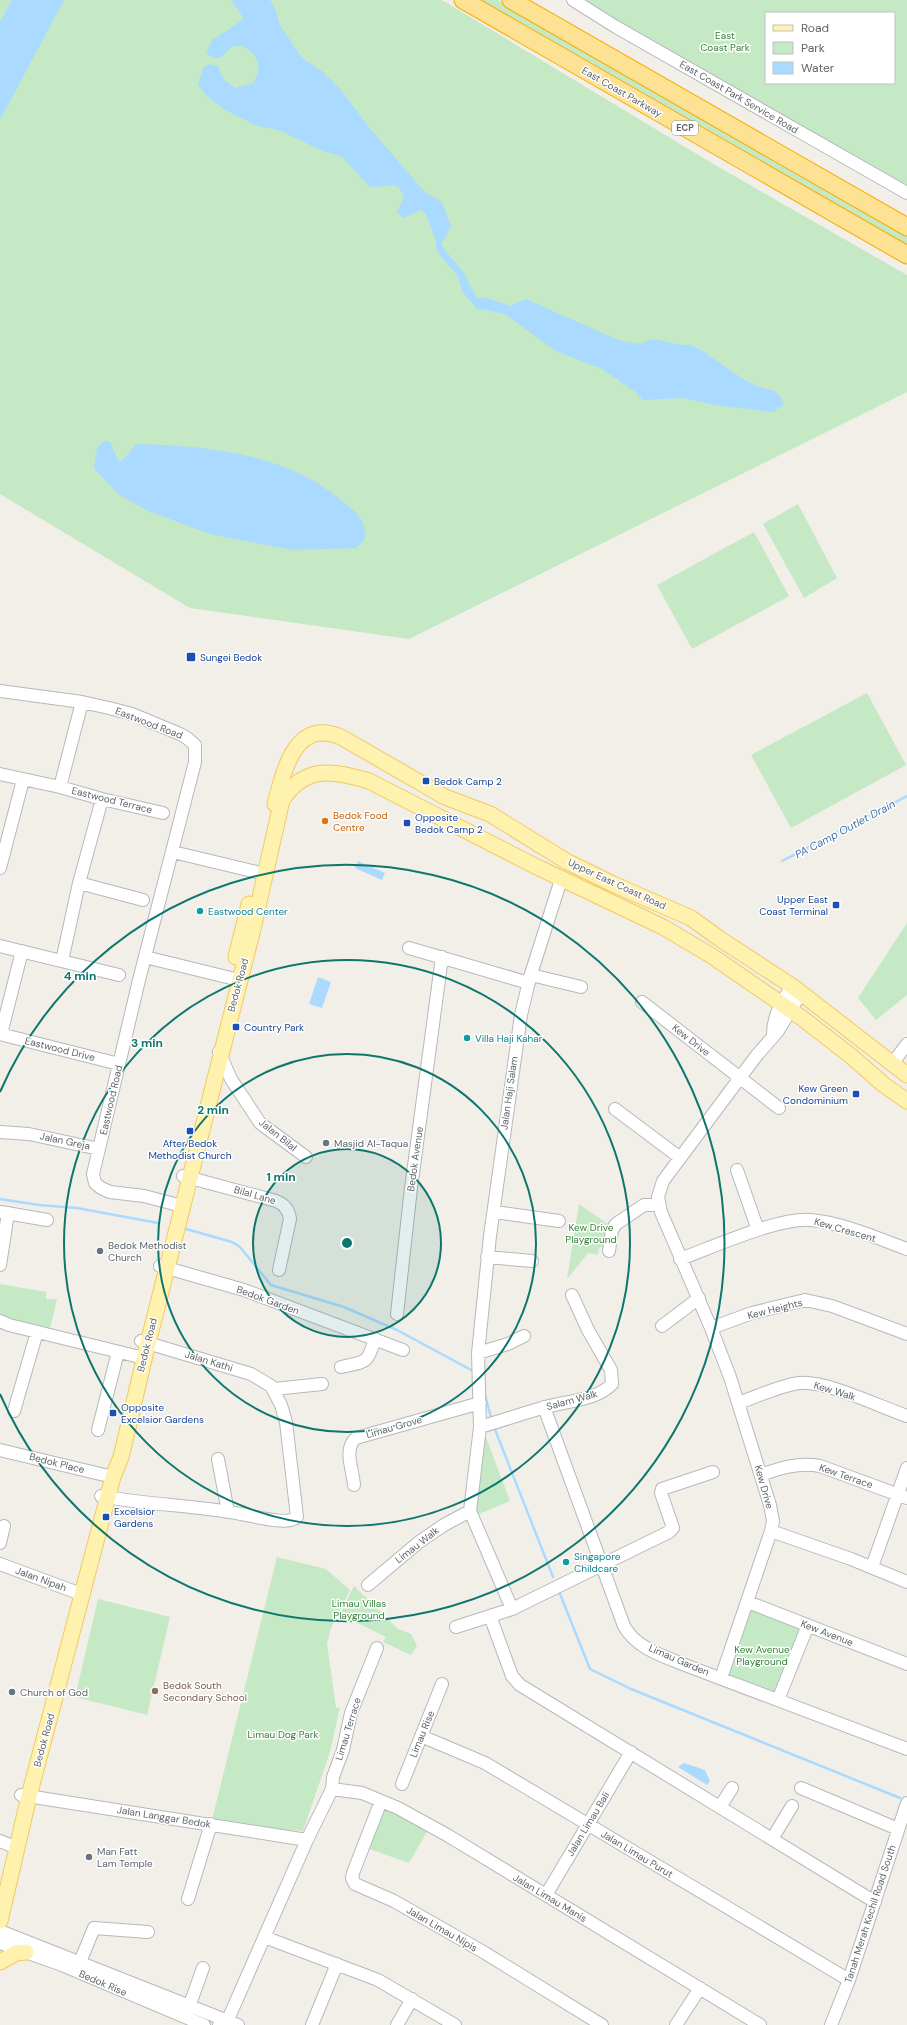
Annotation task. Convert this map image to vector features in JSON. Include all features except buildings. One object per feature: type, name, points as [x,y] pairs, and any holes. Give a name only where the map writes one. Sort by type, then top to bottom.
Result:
[{"type":"highway","name":"East Coast Parkway","points":[[463,0],[907,255]]},
{"type":"highway","name":"ECP","points":[[511,0],[907,227]]},
{"type":"main road","name":"Upper East Coast Road","points":[[306,737],[325,732],[334,734],[445,798],[490,814],[566,861],[613,884],[691,918],[797,990],[907,1075]]},
{"type":"main road","name":"Bedok Road","points":[[0,1867],[51,1716],[78,1593],[110,1476],[120,1457],[144,1342],[218,1052],[285,768],[294,749],[306,737]]},
{"type":"main road","points":[[376,785],[373,771],[383,762]]},
{"type":"main road","name":"Upper East Coast Road","points":[[305,778],[328,771],[341,773],[376,785],[663,927],[712,956],[826,1037],[884,1085],[907,1101]]},
{"type":"main road","name":"Bedok Road","points":[[262,869],[282,800],[293,786],[305,778]]},
{"type":"main road","name":"Bedok Road","points":[[0,1921],[8,1844]]},
{"type":"main road","points":[[0,1962],[10,1956],[26,1952]]},
{"type":"street","name":"East Coast Park Service Road","points":[[573,0],[623,31],[907,193]]},
{"type":"street","name":"Eastwood Road","points":[[0,691],[82,702],[119,710],[187,738],[195,745],[195,762],[145,957],[99,1149]]},
{"type":"street","name":"Eastwood Terrace","points":[[60,787],[82,702]]},
{"type":"street","name":"Eastwood Terrace","points":[[0,774],[60,787],[102,799],[163,813]]},
{"type":"street","points":[[0,865],[23,780]]},
{"type":"street","points":[[62,961],[78,883],[102,799]]},
{"type":"street","points":[[174,848],[262,869]]},
{"type":"street","name":"Jalan Haji Salam","points":[[480,1427],[478,1353],[488,1257],[510,1087],[521,1015],[530,979],[559,886],[560,877]]},
{"type":"street","points":[[78,883],[143,900]]},
{"type":"street","points":[[0,946],[119,976]]},
{"type":"street","points":[[409,948],[530,979],[581,987]]},
{"type":"street","points":[[0,1034],[22,951]]},
{"type":"street","points":[[145,957],[235,979]]},
{"type":"street","name":"Bedok Avenue","points":[[397,1314],[411,1188],[442,957]]},
{"type":"street","name":"Kew Drive","points":[[721,1678],[748,1602],[771,1532],[773,1521],[770,1505],[738,1403],[711,1328],[680,1259],[659,1205],[660,1186],[740,1077],[778,1031],[785,1008],[797,990]]},
{"type":"street","name":"Kew Drive","points":[[642,1002],[779,1108]]},
{"type":"street","name":"Eastwood Drive","points":[[0,1034],[119,1064]]},
{"type":"street","points":[[892,1064],[907,1044]]},
{"type":"street","name":"Jalan Bilal","points":[[218,1052],[231,1079],[260,1123],[306,1157]]},
{"type":"street","points":[[614,1109],[680,1157]]},
{"type":"street","name":"Jalan Greja","points":[[0,1132],[29,1134],[99,1149],[93,1174],[93,1180],[98,1186],[110,1192],[144,1196],[179,1206]]},
{"type":"street","points":[[737,1170],[758,1230]]},
{"type":"street","name":"Bilal Lane","points":[[187,1177],[276,1201],[284,1205],[289,1212],[290,1219],[280,1270]]},
{"type":"street","points":[[609,1251],[612,1230],[616,1224],[644,1205],[659,1205]]},
{"type":"street","points":[[0,1265],[4,1212],[47,1220]]},
{"type":"street","points":[[495,1212],[560,1221]]},
{"type":"street","name":"Kew Crescent","points":[[680,1259],[758,1230],[801,1220],[819,1221],[907,1249]]},
{"type":"street","points":[[488,1257],[532,1261]]},
{"type":"street","name":"Bedok Garden","points":[[163,1267],[244,1290],[403,1350]]},
{"type":"street","name":"Salam Walk","points":[[480,1427],[544,1407],[595,1395],[607,1390],[612,1384],[611,1370],[588,1330],[572,1295]]},
{"type":"street","points":[[662,1326],[698,1298]]},
{"type":"street","name":"Kew Heights","points":[[711,1328],[752,1313],[805,1300],[832,1306],[907,1334]]},
{"type":"street","points":[[0,1321],[9,1325],[141,1357]]},
{"type":"street","points":[[14,1411],[37,1332]]},
{"type":"street","points":[[478,1353],[508,1344],[524,1336]]},
{"type":"street","points":[[341,1367],[364,1362],[367,1359],[374,1339]]},
{"type":"street","name":"Jalan Kathi","points":[[144,1342],[251,1374],[263,1380],[274,1389]]},
{"type":"street","points":[[98,1430],[118,1352]]},
{"type":"street","name":"Kew Walk","points":[[738,1403],[794,1384],[807,1383],[832,1388],[907,1416]]},
{"type":"street","points":[[105,1497],[281,1520],[292,1520],[297,1517],[286,1422],[280,1400],[274,1389],[322,1384]]},
{"type":"street","name":"Limau Grove","points":[[354,1485],[349,1454],[350,1446],[356,1438],[480,1404]]},
{"type":"street","name":"Limau Garden","points":[[544,1407],[624,1626],[635,1640],[659,1654],[778,1700]]},
{"type":"street","points":[[480,1427],[470,1511],[512,1609]]},
{"type":"street","name":"Bedok Place","points":[[0,1450],[110,1476]]},
{"type":"street","points":[[218,1459],[228,1512]]},
{"type":"street","name":"Kew Terrace","points":[[761,1475],[795,1464],[806,1463],[820,1466],[902,1496]]},
{"type":"street","points":[[872,1567],[902,1496],[907,1468]]},
{"type":"street","points":[[456,1627],[512,1609],[669,1532],[672,1528],[662,1489],[713,1472]]},
{"type":"street","name":"Limau Walk","points":[[368,1585],[419,1542],[444,1524],[470,1511]]},
{"type":"street","points":[[0,1543],[4,1526]]},
{"type":"street","points":[[771,1532],[872,1567],[907,1582]]},
{"type":"street","name":"Jalan Nipah","points":[[0,1564],[78,1593]]},
{"type":"street","name":"Kew Avenue","points":[[748,1602],[907,1663]]},
{"type":"street","points":[[490,1616],[512,1676],[520,1685],[875,1902]]},
{"type":"street","points":[[808,1625],[778,1700],[907,1749]]},
{"type":"street","name":"Limau Terrace","points":[[332,1789],[333,1777],[352,1713],[377,1648]]},
{"type":"street","name":"Limau Rise","points":[[402,1784],[442,1684]]},
{"type":"street","name":"Jalan Limau Purut","points":[[421,1736],[429,1738],[485,1763],[849,1980]]},
{"type":"street","name":"Jalan Limau Bali","points":[[546,1895],[630,1752]]},
{"type":"street","points":[[720,1807],[732,1788]]},
{"type":"street","points":[[801,1788],[898,1829]]},
{"type":"street","points":[[228,2024],[264,1937],[307,1840],[332,1789]]},
{"type":"street","name":"Jalan Limau Manis","points":[[332,1789],[362,1793],[398,1808],[546,1895],[760,2025]]},
{"type":"street","name":"Jalan Langgar Bedok","points":[[25,1795],[307,1840]]},
{"type":"street","name":"Jalan Limau Nipis","points":[[381,1801],[353,1873],[352,1878],[355,1884],[394,1901],[602,2025]]},
{"type":"street","name":"Tanah Merah Kechil Road South","points":[[831,2025],[849,1980],[906,1805]]},
{"type":"street","points":[[772,1839],[792,1806]]},
{"type":"street","points":[[188,1899],[211,1824]]},
{"type":"street","name":"Bedok Rise","points":[[80,1962],[94,1928],[148,1932]]},
{"type":"street","name":"Bedok Rise","points":[[0,1931],[80,1962],[228,2024]]},
{"type":"street","points":[[264,1937],[378,1980],[455,2025]]},
{"type":"street","name":"Bedok Rise","points":[[0,1943],[26,1952],[204,2025]]},
{"type":"street","points":[[312,2025],[337,1964]]},
{"type":"street","points":[[189,2007],[203,1968]]},
{"type":"street","points":[[676,2025],[700,1988]]},
{"type":"street","points":[[397,2025],[412,1999]]},
{"type":"green space","points":[[0,0],[442,0],[715,165],[907,275],[907,392],[409,639],[190,608],[0,494]]},
{"type":"green space","points":[[477,0],[498,0],[907,235],[907,247]]},
{"type":"green space","name":"East Coast Park","points":[[572,0],[907,0],[907,189]]},
{"type":"green space","points":[[798,504],[837,578],[804,598],[763,524]]},
{"type":"green space","points":[[754,532],[789,596],[692,649],[657,585]]},
{"type":"green space","points":[[867,693],[906,765],[791,828],[751,755]]},
{"type":"green space","points":[[907,923],[907,995],[876,1020],[858,998]]},
{"type":"green space","name":"Kew Drive Playground","points":[[579,1204],[609,1225],[606,1245],[599,1248],[598,1255],[588,1253],[567,1279]]},
{"type":"green space","points":[[0,1284],[46,1292],[46,1299],[57,1299],[49,1333],[0,1318]]},
{"type":"green space","points":[[484,1432],[510,1501],[474,1516]]},
{"type":"green space","name":"Limau Dog Park","points":[[277,1557],[326,1569],[350,1590],[331,1628],[327,1644],[336,1708],[340,1707],[330,1752],[303,1831],[211,1824]]},
{"type":"green space","name":"Limau Villas Playground","points":[[354,1586],[398,1629],[411,1634],[417,1646],[411,1655],[383,1642],[386,1637],[340,1614]]},
{"type":"green space","points":[[98,1599],[170,1617],[147,1715],[75,1697]]},
{"type":"green space","name":"Kew Avenue Playground","points":[[749,1606],[805,1628],[779,1695],[720,1673]]},
{"type":"green space","points":[[384,1806],[428,1830],[409,1863],[367,1848]]},
{"type":"water","points":[[12,0],[64,0],[0,120],[0,22]]},
{"type":"water","points":[[231,0],[270,0],[275,8],[280,25],[302,58],[323,72],[341,90],[372,131],[425,192],[442,202],[451,226],[441,245],[464,273],[476,297],[490,299],[510,306],[526,299],[618,340],[639,344],[653,339],[698,348],[743,379],[759,387],[774,391],[781,397],[783,405],[773,412],[721,406],[681,398],[643,400],[634,391],[602,369],[556,351],[505,314],[476,308],[462,291],[458,276],[436,249],[436,241],[426,214],[420,210],[403,218],[397,212],[404,197],[401,190],[393,185],[380,187],[369,186],[341,156],[325,152],[281,131],[255,125],[225,110],[207,96],[198,85],[203,68],[209,64],[218,66],[224,80],[236,88],[253,83],[258,72],[258,62],[255,57],[248,49],[242,46],[233,46],[220,58],[215,58],[206,54],[212,40],[241,21],[243,17]]},
{"type":"water","points":[[104,441],[110,442],[118,460],[121,461],[136,444],[217,450],[270,462],[319,484],[347,505],[359,516],[362,521],[365,539],[356,548],[292,550],[210,534],[146,510],[117,493],[94,468],[97,448]]},
{"type":"water","points":[[358,861],[385,873],[382,880],[355,868]]},
{"type":"water","points":[[318,977],[331,982],[322,1008],[309,1004]]},
{"type":"water","points":[[684,1763],[705,1770],[710,1781],[707,1785],[678,1767]]},
{"type":"waterway","name":"PA Camp Outlet Drain","points":[[782,861],[907,796]]},
{"type":"waterway","points":[[0,1199],[39,1205],[77,1208],[158,1223]]},
{"type":"waterway","points":[[186,1229],[232,1242],[240,1247],[271,1285],[344,1307],[397,1330],[475,1372]]},
{"type":"waterway","points":[[485,1395],[492,1421]]},
{"type":"waterway","points":[[494,1427],[553,1577]]},
{"type":"waterway","points":[[558,1589],[590,1669],[631,1689],[900,1798]]},
{"type":"place","name":"Sungei Bedok","points":[[191,657]]},
{"type":"place","name":"Bedok Camp 2","points":[[426,781]]},
{"type":"place","name":"Bedok Food Centre","points":[[325,821]]},
{"type":"place","name":"Opposite Bedok Camp 2","points":[[407,823]]},
{"type":"place","name":"Upper East Coast Terminal","points":[[836,905]]},
{"type":"place","name":"Eastwood Center","points":[[200,911]]},
{"type":"place","name":"Country Park","points":[[236,1027]]},
{"type":"place","name":"Villa Haji Kahar","points":[[467,1038]]},
{"type":"place","name":"Kew Green Condominium","points":[[856,1094]]},
{"type":"place","name":"After Bedok Methodist Church","points":[[190,1131]]},
{"type":"place","name":"Masjid Al-Taqua","points":[[326,1143]]},
{"type":"place","name":"Bedok Methodist Church","points":[[100,1251]]},
{"type":"place","name":"Opposite Excelsior Gardens","points":[[113,1413]]},
{"type":"place","name":"Excelsior Gardens","points":[[106,1517]]},
{"type":"place","name":"Singapore Childcare","points":[[566,1562]]},
{"type":"place","name":"Bedok South Secondary School","points":[[155,1691]]},
{"type":"place","name":"Church of God","points":[[12,1692]]},
{"type":"place","name":"Man Fatt Lam Temple","points":[[89,1857]]}]
